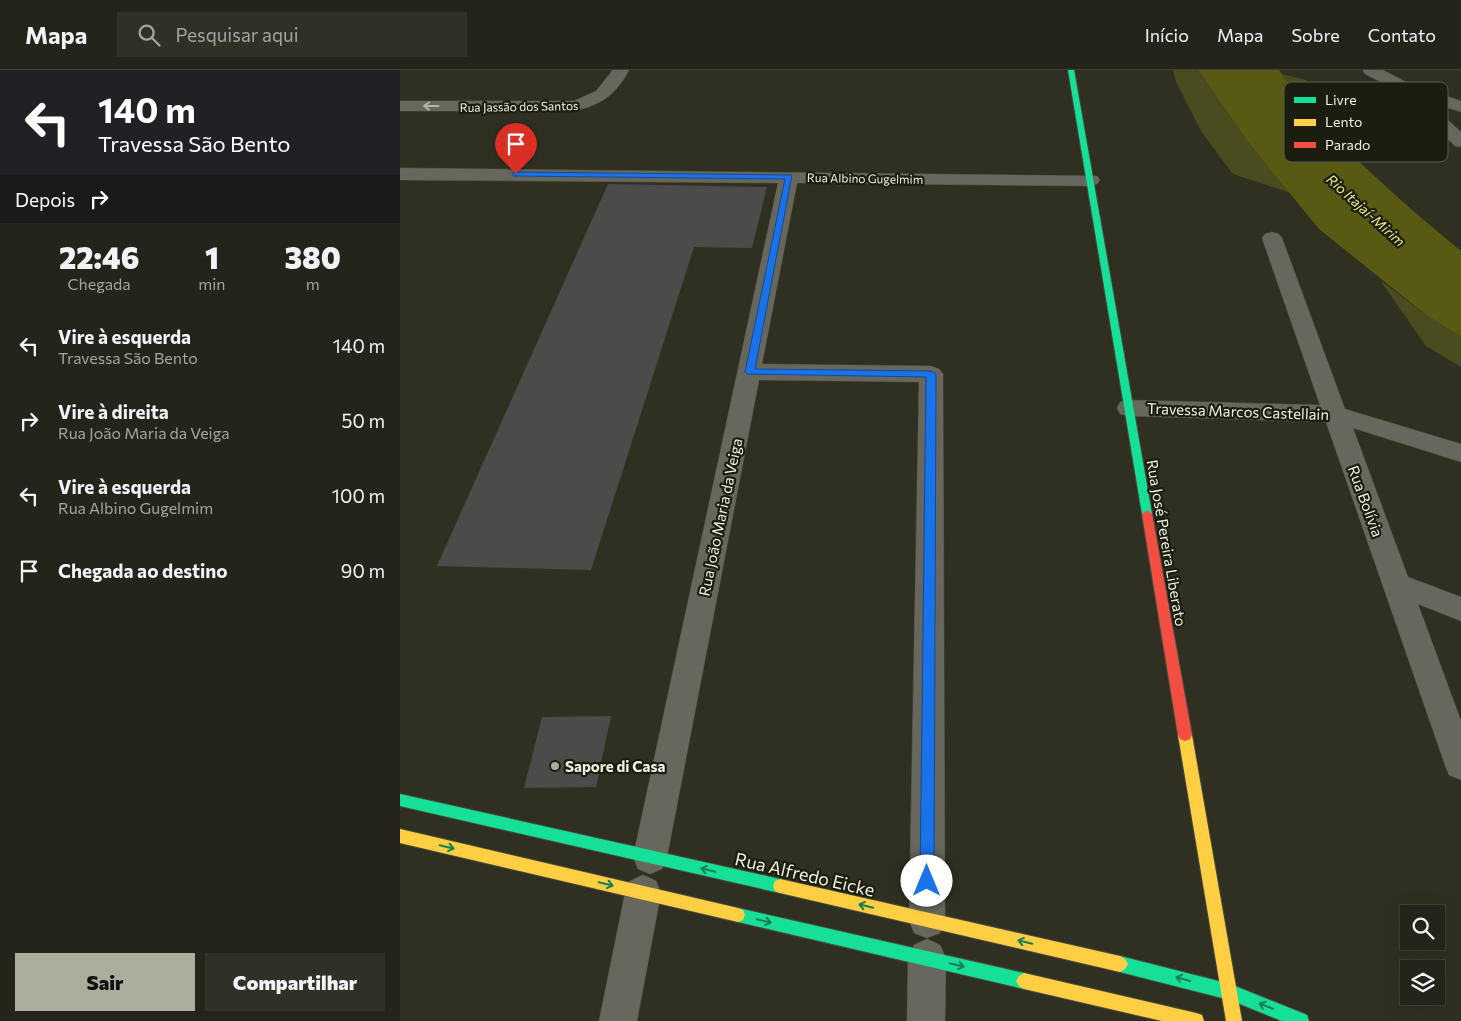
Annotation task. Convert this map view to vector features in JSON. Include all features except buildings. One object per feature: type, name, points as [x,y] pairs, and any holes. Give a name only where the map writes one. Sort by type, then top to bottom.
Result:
[{"type":"main road","name":"Rua José Pereira Liberato","points":[[1071,70],[1234,1021]]},
{"type":"main road","name":"Rua Alfredo Eicke","points":[[400,800],[1182,978],[1230,992],[1301,1021]]},
{"type":"main road","points":[[400,836],[1196,1021]]},
{"type":"street","name":"Rua Jassão dos Santos","points":[[400,106],[580,106],[595,101],[608,91],[621,70]]},
{"type":"street","points":[[1371,70],[1393,82]]},
{"type":"street","points":[[1448,103],[1461,107]]},
{"type":"street","points":[[1448,130],[1461,142]]},
{"type":"street","name":"Rua Albino Gugelmim","points":[[400,174],[1090,180]]},
{"type":"street","name":"Rua João Maria da Veiga","points":[[650,857],[789,177]]},
{"type":"street","name":"Rua Bolívia","points":[[1272,238],[1461,765]]},
{"type":"street","points":[[750,372],[931,374],[927,920]]},
{"type":"street","name":"Travessa Marcos Castellain","points":[[1129,408],[1335,414],[1461,453]]},
{"type":"street","points":[[1396,584],[1461,608]]},
{"type":"street","points":[[618,1021],[643,893]]},
{"type":"street","points":[[926,1021],[927,958]]},
{"type":"shaded area","points":[[1173,70],[1198,70],[1248,142],[1291,193],[1233,174],[1201,131],[1176,82]]},
{"type":"shaded area","points":[[1282,74],[1309,82],[1288,82]]},
{"type":"shaded area","points":[[1380,280],[1426,315],[1461,337],[1461,367],[1426,346]]},
{"type":"water","name":"Rio Itajaí-Mirim","points":[[1198,70],[1279,70],[1288,82],[1284,82],[1284,162],[1360,162],[1412,210],[1461,251],[1461,337],[1426,315],[1319,229],[1248,142]]},
{"type":"traffic: fast","points":[[1071,70],[1147,514]]},
{"type":"traffic: fast","points":[[400,800],[780,886]]},
{"type":"traffic: fast","points":[[738,915],[1024,981]]},
{"type":"traffic: fast","points":[[1120,964],[1230,992],[1301,1021]]},
{"type":"traffic: slow","points":[[1185,735],[1234,1021]]},
{"type":"traffic: slow","points":[[400,836],[738,915]]},
{"type":"traffic: slow","points":[[780,886],[1120,964]]},
{"type":"traffic: slow","points":[[1024,981],[1196,1021]]},
{"type":"traffic: jam","points":[[1147,514],[1185,735]]},
{"type":"place","name":"Sapore di Casa","points":[[555,766]]},
{"type":"route","points":[[516,174],[789,177],[750,372],[931,374],[927,881]]}]
